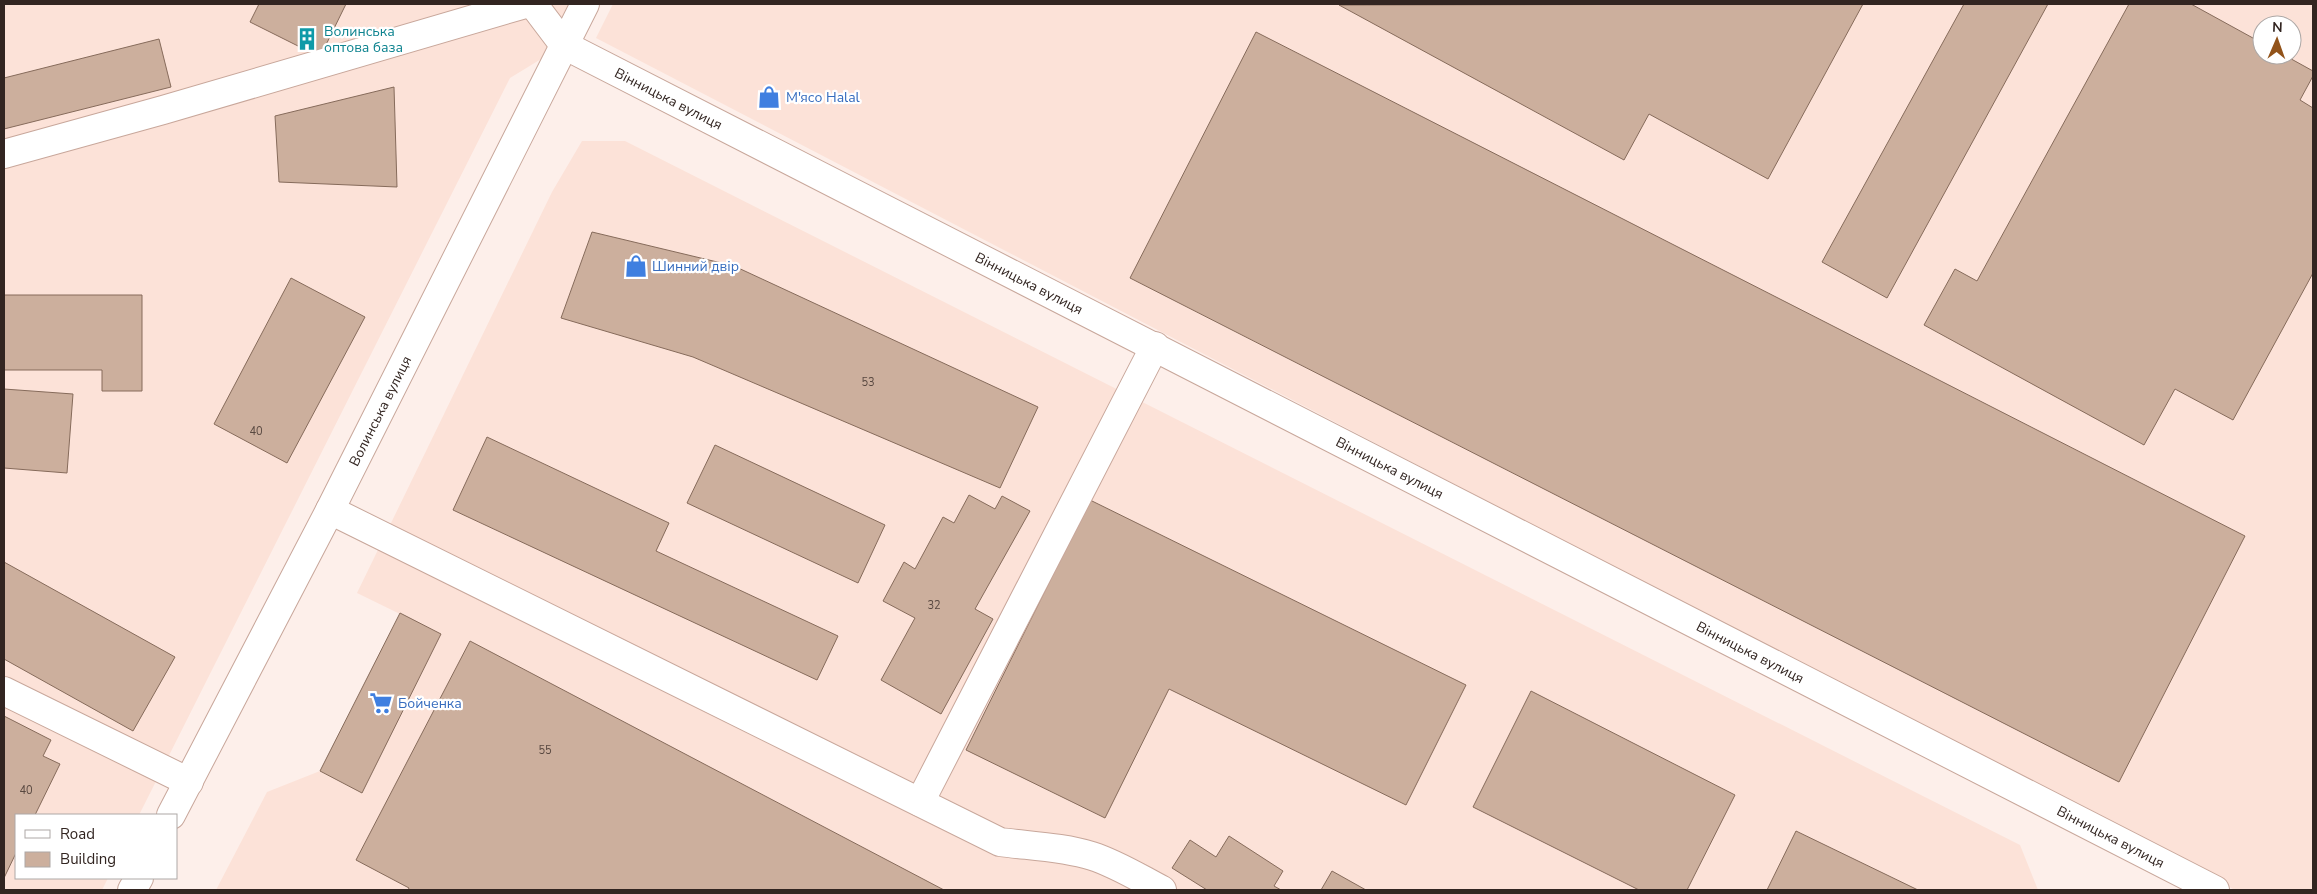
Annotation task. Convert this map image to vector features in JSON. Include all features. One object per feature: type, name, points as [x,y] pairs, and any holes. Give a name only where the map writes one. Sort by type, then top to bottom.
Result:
[{"type":"street","points":[[4,154],[163,110],[525,4]]},
{"type":"street","points":[[533,4],[564,45]]},
{"type":"street","name":"Волинська вулиця","points":[[172,814],[330,510],[585,4]]},
{"type":"street","name":"Вінницька вулиця","points":[[564,45],[2215,890]]},
{"type":"street","points":[[920,802],[1155,346]]},
{"type":"street","points":[[330,510],[1000,842],[1072,851],[1092,856],[1117,866],[1162,890]]},
{"type":"street","points":[[4,691],[189,782]]},
{"type":"street","points":[[132,890],[138,879]]},
{"type":"shaded area","points":[[4,4],[585,4],[564,45],[510,78],[140,814],[15,814],[15,879],[108,879],[102,890],[4,890]]},
{"type":"shaded area","points":[[613,4],[2313,4],[2313,890],[2235,890],[596,38]]},
{"type":"shaded area","points":[[582,141],[625,141],[2020,845],[2038,890],[216,890],[267,792],[320,771],[400,614],[357,593],[552,192]]},
{"type":"building","name":"Волинська оптова база","points":[[259,4],[346,4],[320,57],[250,22]]},
{"type":"building","points":[[1863,4],[1768,179],[1649,114],[1624,160],[1339,5]]},
{"type":"building","points":[[1964,4],[2048,4],[1887,298],[1822,262]]},
{"type":"building","points":[[2129,4],[2191,4],[2252,38],[2252,65],[2302,65],[2313,71],[2313,76],[2300,100],[2313,108],[2313,273],[2233,420],[2175,389],[2144,445],[1924,325],[1955,269],[1977,281]]},
{"type":"building","points":[[1256,32],[2245,536],[2119,782],[1130,278]]},
{"type":"building","points":[[159,39],[171,87],[4,129],[4,78]]},
{"type":"building","points":[[394,87],[397,187],[279,182],[275,116]]},
{"type":"building","points":[[592,232],[734,266],[1038,407],[1000,488],[693,357],[561,318]]},
{"type":"building","points":[[291,278],[365,317],[287,463],[214,424]]},
{"type":"building","points":[[4,295],[142,295],[142,391],[102,391],[102,370],[4,370]]},
{"type":"building","points":[[4,389],[73,394],[67,473],[4,468]]},
{"type":"building","points":[[487,437],[669,523],[656,551],[838,636],[817,680],[453,510]]},
{"type":"building","points":[[715,445],[885,525],[858,583],[687,503]]},
{"type":"building","points":[[969,495],[995,509],[1002,496],[1030,511],[975,609],[993,619],[941,714],[881,680],[915,618],[883,601],[904,562],[915,569],[943,517],[954,523]]},
{"type":"building","points":[[1090,500],[1466,685],[1406,805],[1169,689],[1105,818],[966,750]]},
{"type":"building","points":[[4,562],[175,657],[133,731],[4,659]]},
{"type":"building","name":"Бойченка","points":[[400,613],[441,634],[362,793],[320,771]]},
{"type":"building","points":[[470,641],[944,890],[408,890],[409,888],[356,860]]},
{"type":"building","points":[[1531,691],[1735,795],[1687,890],[1639,890],[1473,807]]},
{"type":"building","points":[[4,716],[51,740],[43,756],[60,764],[35,814],[15,814],[15,855],[4,878]]},
{"type":"building","points":[[1796,831],[1918,890],[1767,890]]},
{"type":"building","points":[[1229,836],[1283,871],[1274,886],[1281,890],[1207,890],[1172,868],[1190,840],[1216,857]]},
{"type":"building","points":[[1332,871],[1366,890],[1321,890]]},
{"type":"place","name":"Волинська оптова база","points":[[307,39]]},
{"type":"place","name":"М'ясо Halal","points":[[769,97]]},
{"type":"place","name":"Шинний двір","points":[[636,266]]},
{"type":"place","name":"Бойченка","points":[[381,703]]}]
